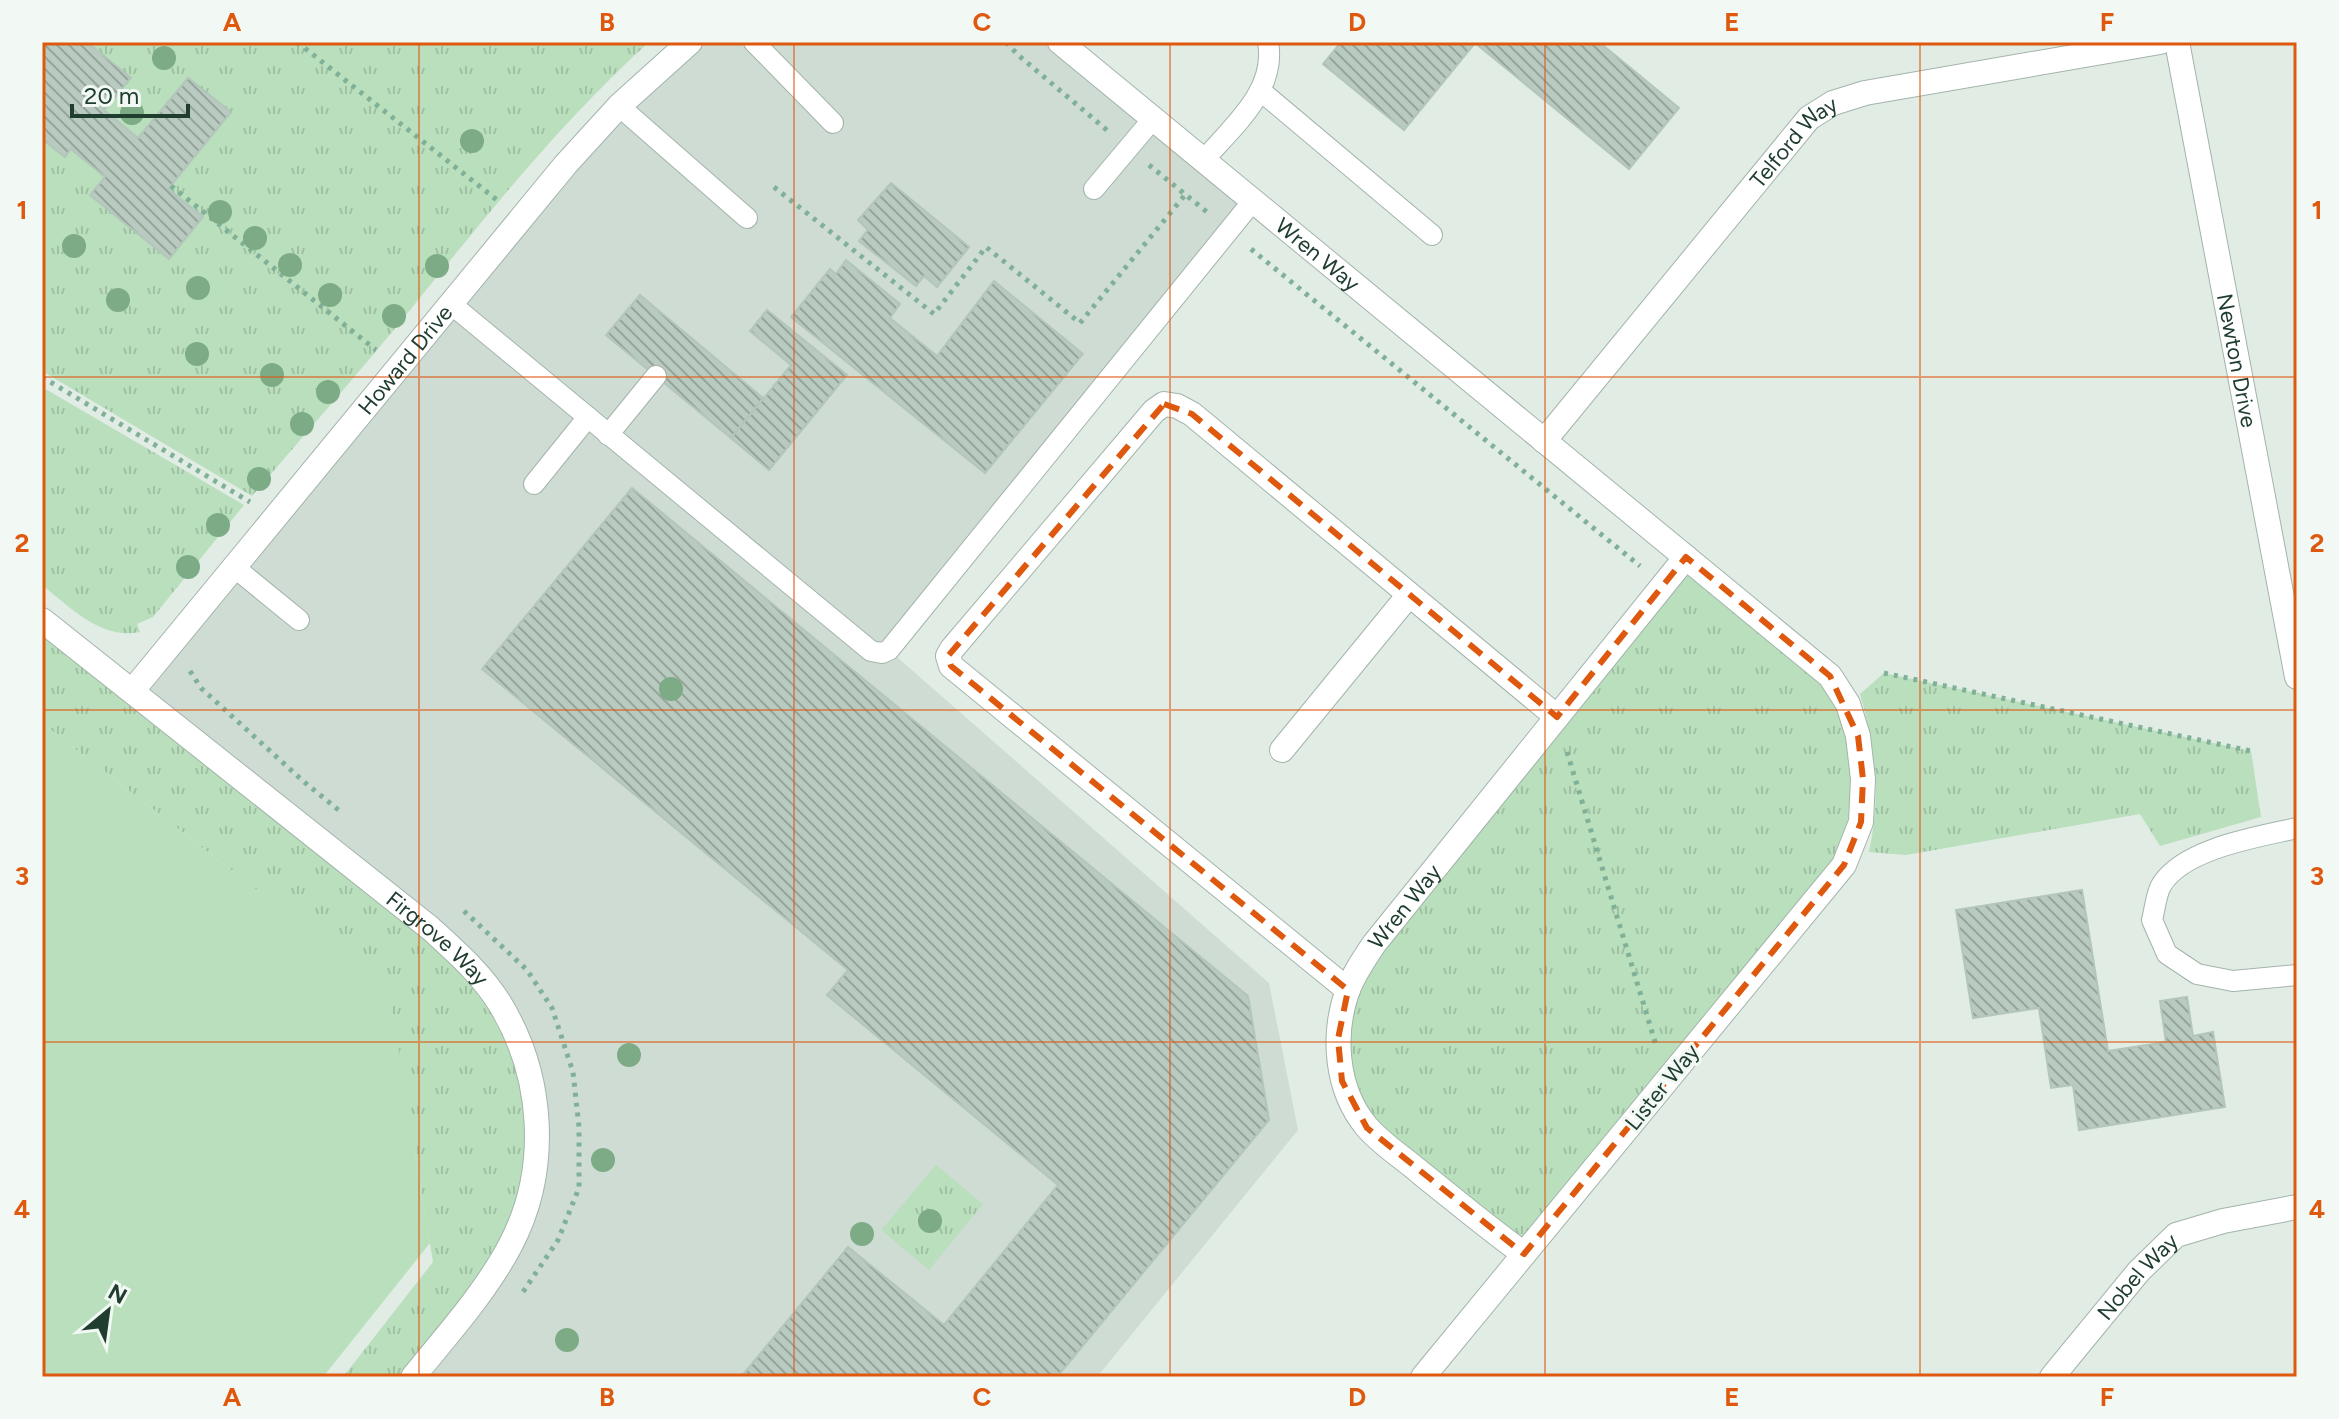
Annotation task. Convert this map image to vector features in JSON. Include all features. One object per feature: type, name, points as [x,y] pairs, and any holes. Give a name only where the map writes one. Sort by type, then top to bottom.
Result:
[{"type":"street","name":"Howard Drive","points":[[133,690],[566,164],[619,106],[690,42]]},
{"type":"street","name":"Wren Way","points":[[1060,42],[1830,676],[1848,704],[1855,726],[1863,779]]},
{"type":"street","name":"Telford Way","points":[[1544,441],[1809,118],[1833,103],[1865,93],[2160,42]]},
{"type":"street","name":"Newton Drive","points":[[2177,42],[2297,677]]},
{"type":"street","points":[[1348,990],[951,666],[948,656],[1154,411],[1164,404],[1177,406],[1192,414],[1557,717]]},
{"type":"street","name":"Wren Way","points":[[1524,1254],[1367,1128],[1351,1104],[1342,1081],[1338,1039],[1341,1014],[1348,990],[1374,944],[1686,557]]},
{"type":"street","points":[[1282,750],[1408,596]]},
{"type":"street","name":"Firgrove Way","points":[[42,620],[430,928],[482,979],[512,1026],[524,1054],[535,1110],[537,1149],[532,1190],[511,1244],[413,1377]]},
{"type":"street","name":"Lister Way","points":[[1423,1377],[1844,865],[1861,822],[1863,779]]},
{"type":"street","name":"Nobel Way","points":[[2052,1377],[2139,1271],[2176,1235],[2223,1221],[2297,1207]]},
{"type":"lane","points":[[754,42],[833,123]]},
{"type":"lane","points":[[1203,161],[1262,92],[1269,70],[1268,42]]},
{"type":"lane","points":[[1262,92],[1432,235]]},
{"type":"lane","points":[[619,106],[747,218]]},
{"type":"lane","points":[[1094,189],[1152,120]]},
{"type":"lane","points":[[451,304],[871,651],[882,653],[889,650],[1252,202]]},
{"type":"lane","points":[[608,435],[656,376]]},
{"type":"lane","points":[[534,484],[588,417]]},
{"type":"lane","points":[[234,567],[299,620]]},
{"type":"lane","points":[[2297,828],[2218,848],[2188,860],[2162,884],[2152,920],[2167,954],[2197,974],[2233,981],[2297,975]]},
{"type":"path","points":[[297,42],[498,201]]},
{"type":"path","points":[[1006,42],[1229,231],[1641,567],[1686,557]]},
{"type":"path","points":[[171,186],[377,351]]},
{"type":"path","points":[[774,187],[934,314],[986,247],[1080,323],[1185,194]]},
{"type":"path","points":[[42,377],[252,503]]},
{"type":"path","points":[[190,671],[213,699],[350,820]]},
{"type":"path","points":[[1884,673],[2251,751]]},
{"type":"path","points":[[1557,717],[1667,1081]]},
{"type":"path","points":[[458,907],[527,970],[552,1008],[573,1072],[579,1127],[579,1188],[558,1240],[517,1299]]},
{"type":"highlighted area","points":[[1164,404],[1192,414],[1557,717],[1686,557],[1830,676],[1858,736],[1863,779],[1861,822],[1844,865],[1524,1254],[1367,1128],[1342,1081],[1338,1039],[1348,990],[951,666],[948,656]]},
{"type":"shaded area","points":[[690,42],[1060,42],[1252,202],[889,650],[1269,983],[1298,1130],[1097,1377],[413,1377],[494,1270],[133,690],[566,164]]},
{"type":"green space","points":[[42,42],[649,42],[584,106],[524,172],[252,496],[42,371]]},
{"type":"green space","points":[[42,387],[244,505],[153,617],[137,624],[140,632],[112,631],[99,626],[75,612],[42,585]]},
{"type":"green space","points":[[1686,557],[1830,676],[1863,779],[1844,865],[1524,1254],[1367,1128],[1338,1039],[1348,990]]},
{"type":"green space","points":[[42,620],[462,957],[532,1085],[522,1219],[413,1377],[343,1377],[433,1262],[389,993],[42,723]]},
{"type":"green space","points":[[1884,673],[2251,751],[2261,817],[2160,846],[2140,814],[1906,855],[1869,852],[1875,812],[1875,773],[1860,694]]},
{"type":"green space","points":[[42,723],[389,993],[430,1243],[323,1377],[42,1377]]},
{"type":"green space","points":[[936,1165],[983,1204],[929,1270],[881,1230]]},
{"type":"building","points":[[42,42],[87,42],[131,78],[104,110],[138,138],[188,78],[231,112],[168,189],[203,217],[169,259],[90,195],[105,177],[71,149],[65,157],[42,139]]},
{"type":"building","points":[[1341,42],[1599,42],[1679,108],[1629,169],[1475,43],[1404,130],[1323,64]]},
{"type":"building","points":[[891,183],[969,247],[937,287],[924,276],[916,286],[859,241],[868,230],[858,220]]},
{"type":"building","points":[[846,260],[900,304],[890,318],[937,356],[994,281],[1083,354],[985,473],[791,317],[830,269],[836,274]]},
{"type":"building","points":[[640,295],[763,398],[731,438],[606,335]]},
{"type":"building","points":[[767,310],[847,375],[769,470],[731,438],[791,365],[750,331]]},
{"type":"building","points":[[632,488],[1248,996],[1269,1120],[1057,1377],[741,1377],[848,1247],[944,1325],[1058,1185],[827,995],[848,970],[482,669]]},
{"type":"building","points":[[2082,890],[2108,1051],[2166,1042],[2160,1001],[2187,997],[2193,1036],[2213,1032],[2225,1107],[2079,1130],[2073,1085],[2051,1088],[2039,1008],[1973,1018],[1956,910]]}]
